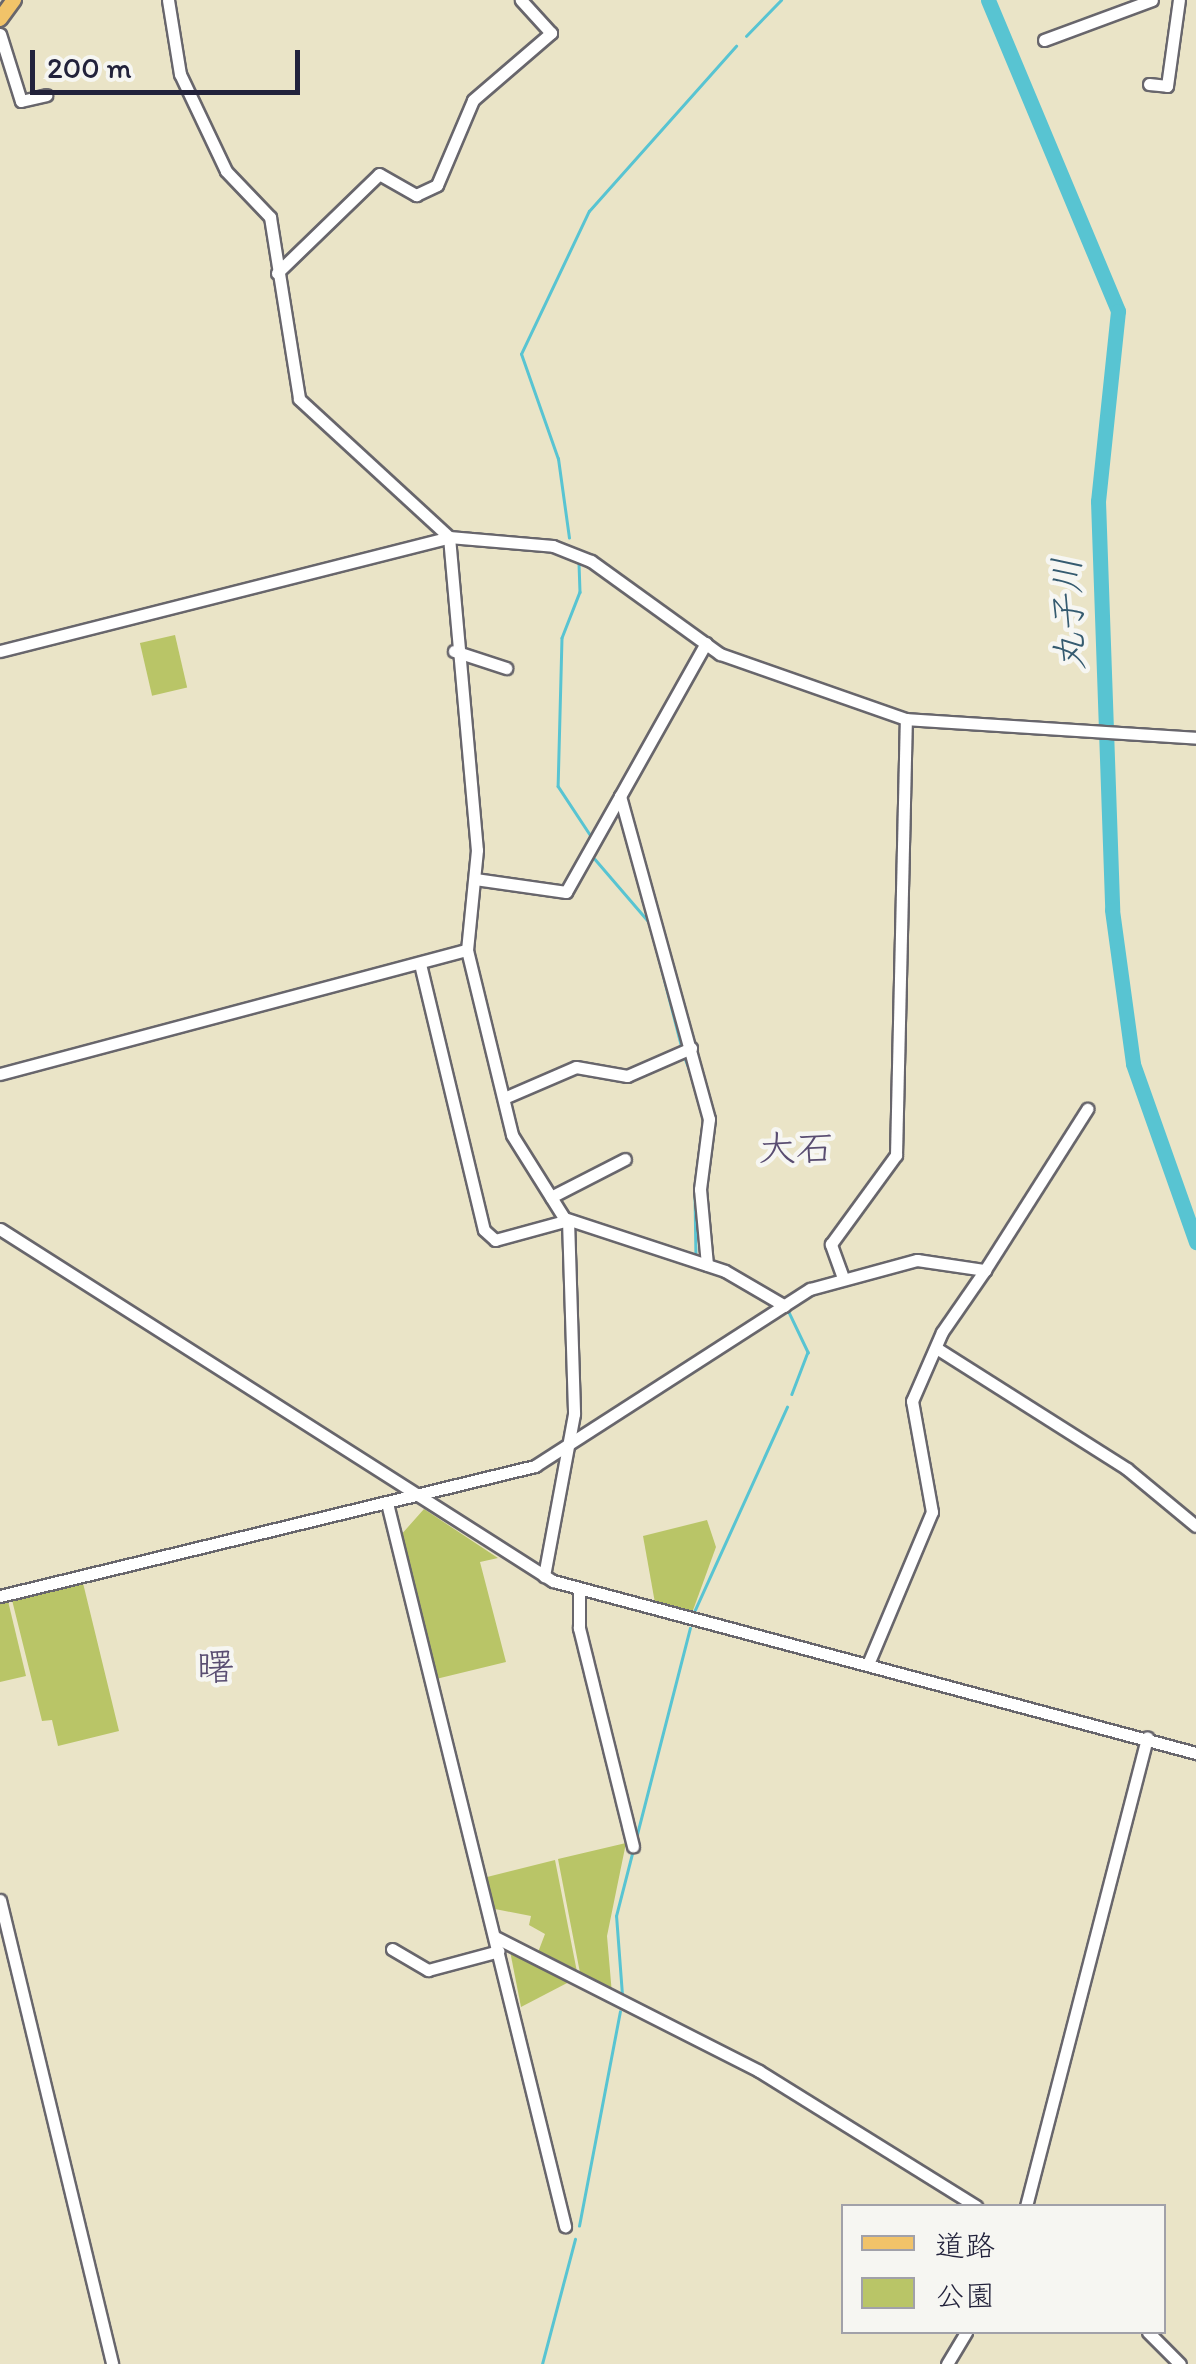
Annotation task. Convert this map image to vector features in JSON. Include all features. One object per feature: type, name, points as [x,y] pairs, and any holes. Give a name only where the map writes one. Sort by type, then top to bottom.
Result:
[{"type":"main road","points":[[0,19],[14,0]]},
{"type":"street","points":[[168,0],[180,74],[226,171],[270,217],[291,378],[306,413],[449,537],[454,652],[475,880],[467,950],[512,1135],[568,1220],[571,1441],[544,1576]]},
{"type":"street","points":[[277,273],[379,174],[416,194],[438,185],[473,100],[551,33],[521,0]]},
{"type":"street","points":[[1044,40],[1152,0]]},
{"type":"street","points":[[1149,84],[1168,86],[1178,0]]},
{"type":"street","points":[[0,34],[21,102],[46,95]]},
{"type":"street","points":[[0,650],[449,537],[553,546],[591,561],[706,644],[906,719],[1144,731],[1196,738]]},
{"type":"street","points":[[475,880],[566,892],[706,644]]},
{"type":"street","points":[[454,652],[506,668]]},
{"type":"street","points":[[842,1275],[831,1244],[837,1232],[888,1177],[896,1155],[906,719]]},
{"type":"street","points":[[620,796],[709,1119],[700,1190],[707,1266]]},
{"type":"street","points":[[0,1074],[420,968],[467,950]]},
{"type":"street","points":[[420,968],[484,1230],[495,1240],[568,1220],[707,1266],[785,1306]]},
{"type":"street","points":[[504,1098],[576,1066],[627,1076],[691,1048]]},
{"type":"street","points":[[868,1664],[932,1512],[910,1418],[938,1349],[1087,1109]]},
{"type":"street","points":[[551,1197],[625,1159]]},
{"type":"street","points":[[0,1228],[544,1576],[579,1591],[1147,1737],[1196,1753]]},
{"type":"street","points":[[0,1596],[535,1466],[785,1306],[842,1275],[916,1260],[985,1270]]},
{"type":"street","points":[[938,1349],[1127,1469],[1196,1526]]},
{"type":"street","points":[[387,1503],[565,2226]]},
{"type":"street","points":[[579,1591],[615,1798],[633,1846]]},
{"type":"street","points":[[1027,2204],[1147,1737]]},
{"type":"street","points":[[0,1900],[112,2364]]},
{"type":"street","points":[[496,1937],[759,2070],[973,2204]]},
{"type":"street","points":[[392,1948],[428,1970],[499,1950]]},
{"type":"street","points":[[948,2364],[965,2334]]},
{"type":"street","points":[[1150,2334],[1180,2364]]},
{"type":"green space","points":[[175,635],[187,688],[152,696],[140,643]]},
{"type":"green space","points":[[424,1509],[498,1558],[480,1562],[506,1662],[436,1679],[400,1536]]},
{"type":"green space","points":[[707,1520],[716,1547],[692,1613],[655,1603],[643,1536]]},
{"type":"green space","points":[[83,1583],[119,1731],[58,1746],[52,1720],[42,1721],[12,1600]]},
{"type":"green space","points":[[8,1601],[26,1676],[0,1682],[0,1603]]},
{"type":"green space","points":[[626,1843],[607,1936],[612,1994],[581,1978],[558,1859]]},
{"type":"green space","points":[[555,1860],[578,1977],[537,1955],[545,1934],[529,1925],[531,1916],[495,1909],[487,1877]]},
{"type":"green space","points":[[510,1951],[569,1982],[521,2007]]},
{"type":"waterway","points":[[746,36],[781,0]]},
{"type":"waterway","name":"丸子川","points":[[988,0],[1118,311],[1098,501],[1112,910],[1133,1064],[1196,1242]]},
{"type":"waterway","points":[[569,538],[558,459],[521,354],[589,211],[736,46]]},
{"type":"waterway","points":[[579,563],[580,592],[562,638],[558,786],[593,839]]},
{"type":"waterway","points":[[595,859],[649,922]]},
{"type":"waterway","points":[[654,939],[681,1044]]},
{"type":"waterway","points":[[685,1058],[691,1074]]},
{"type":"waterway","points":[[695,1194],[696,1256]]},
{"type":"waterway","points":[[788,1310],[808,1352],[792,1394]]},
{"type":"waterway","points":[[694,1612],[787,1407]]},
{"type":"waterway","points":[[622,1995],[616,1916],[690,1628]]},
{"type":"waterway","points":[[579,2226],[620,2012]]},
{"type":"waterway","points":[[542,2364],[575,2239]]},
{"type":"district","name":"大石","points":[[796,1149]]},
{"type":"district","name":"曙","points":[[215,1668]]}]
